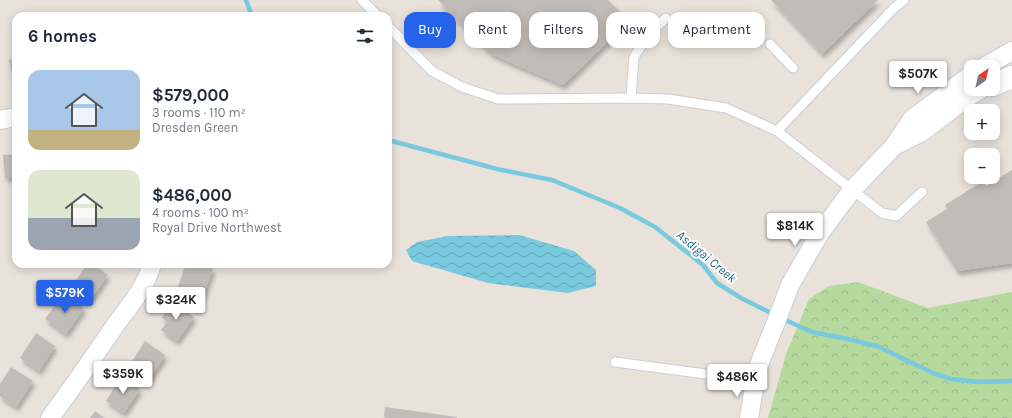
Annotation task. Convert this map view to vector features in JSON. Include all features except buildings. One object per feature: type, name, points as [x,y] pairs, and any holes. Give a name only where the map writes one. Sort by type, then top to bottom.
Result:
[{"type":"street","points":[[996,60],[1012,51]]},
{"type":"street","points":[[1000,77],[1012,72]]},
{"type":"street","points":[[1000,80],[1012,77]]},
{"type":"street","points":[[749,418],[760,362],[790,285],[820,233],[852,190],[894,146],[922,132],[969,96]]},
{"type":"street","points":[[0,120],[12,118]]},
{"type":"street","points":[[50,418],[129,306],[145,281],[150,268]]},
{"type":"lane","points":[[362,0],[374,12]]},
{"type":"lane","points":[[777,131],[894,8],[904,0]]},
{"type":"lane","points":[[631,98],[634,57],[649,34],[666,18]]},
{"type":"lane","points":[[392,30],[432,71],[462,87],[498,99],[668,99],[726,108],[777,131],[882,213],[896,216],[922,192]]},
{"type":"lane","points":[[770,44],[793,68]]},
{"type":"lane","points":[[615,362],[713,374],[755,382]]},
{"type":"green space","points":[[858,282],[928,308],[1012,292],[1012,418],[768,418],[786,354],[809,299],[829,286]]},
{"type":"water","points":[[519,235],[574,251],[596,270],[596,286],[568,293],[488,283],[412,261],[406,250],[417,242],[448,236]]},
{"type":"waterway","name":"Asdigai Creek","points":[[246,0],[250,12]]},
{"type":"waterway","name":"Asdigai Creek","points":[[392,141],[497,169],[552,180],[620,208],[655,227],[703,265],[717,283],[741,298],[775,315]]},
{"type":"waterway","name":"Asdigai Creek","points":[[781,318],[812,332],[877,346],[933,373],[951,379],[978,382],[1012,381]]}]
